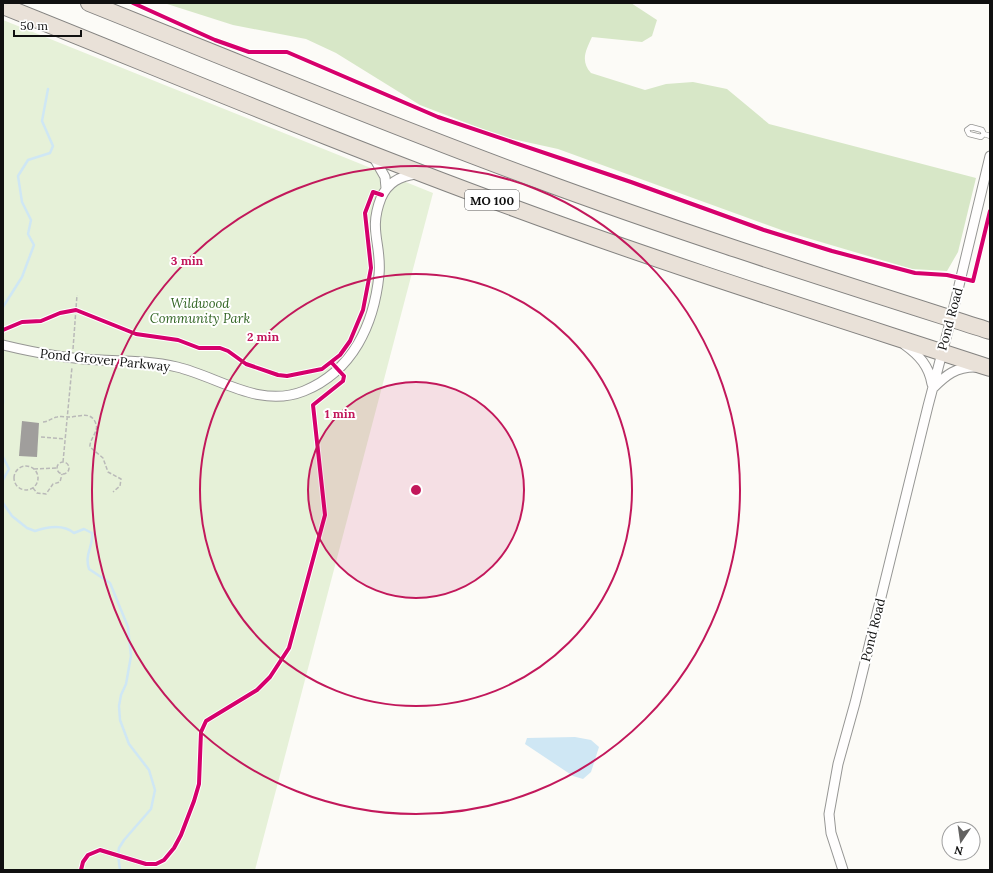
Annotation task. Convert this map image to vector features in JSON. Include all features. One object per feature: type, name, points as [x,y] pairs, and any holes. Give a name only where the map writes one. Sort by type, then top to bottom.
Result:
[{"type":"highway","name":"MO 100","points":[[89,3],[349,108],[532,178],[711,241],[990,331]]},
{"type":"highway","name":"MO 100","points":[[3,6],[422,173],[655,258],[989,368]]},
{"type":"street","points":[[372,154],[381,168],[386,188],[404,176],[422,173]]},
{"type":"street","name":"Pond Road","points":[[843,870],[831,833],[829,814],[838,764],[868,654],[932,389],[952,319],[990,156]]},
{"type":"street","name":"Pond Grover Parkway","points":[[3,345],[35,353],[72,358],[154,363],[178,367],[255,395],[280,396],[304,391],[339,370],[349,360],[360,342],[374,301],[379,274],[374,224],[376,211],[386,188]]},
{"type":"street","name":"Pond Road","points":[[894,337],[924,362],[930,374],[932,389]]},
{"type":"street","name":"Pond Road","points":[[932,389],[947,375],[955,370],[964,367],[989,368]]},
{"type":"lane","points":[[984,134],[990,136]]},
{"type":"path","points":[[57,468],[60,463],[63,462],[77,295]]},
{"type":"path","points":[[68,312],[76,310],[83,312]]},
{"type":"path","points":[[43,422],[58,416],[67,417],[79,414],[87,415],[96,424],[90,447],[103,458],[108,472],[121,479],[120,486],[113,492]]},
{"type":"path","points":[[41,437],[64,439]]},
{"type":"path","points":[[62,474],[67,473],[69,468],[67,464],[63,462]]},
{"type":"path","points":[[34,469],[38,477],[37,484],[28,490],[20,489],[15,484],[14,476],[20,467],[28,466],[34,469],[57,468]]},
{"type":"path","points":[[57,468],[57,470],[62,474]]},
{"type":"path","points":[[33,488],[37,493],[46,494],[53,484],[60,482],[62,474]]},
{"type":"green space","points":[[164,3],[631,3],[657,20],[652,36],[642,42],[592,37],[585,55],[586,64],[591,73],[645,90],[666,84],[693,82],[727,89],[769,124],[976,178],[958,252],[947,271],[912,269],[787,232],[558,149],[503,137],[420,105],[336,53],[306,39],[233,25]]},
{"type":"green space","name":"Wildwood Community Park","points":[[3,20],[433,193],[255,870],[3,870]]},
{"type":"water","points":[[575,737],[591,740],[599,747],[591,772],[583,779],[573,776],[525,744],[527,738]]},
{"type":"building","points":[[22,421],[39,423],[37,457],[19,456]]},
{"type":"waterway","points":[[3,307],[22,277],[34,245],[28,234],[31,220],[22,202],[18,176],[28,160],[50,153],[53,146],[42,121],[48,89]]},
{"type":"waterway","points":[[3,457],[9,469],[3,480]]},
{"type":"waterway","points":[[3,503],[12,516],[27,528],[35,531],[45,528],[60,527],[74,533],[84,529],[92,533],[92,542],[88,554],[89,569],[110,583],[128,627],[131,656],[126,684],[121,695],[119,706],[120,720],[129,744],[149,770],[155,790],[151,809],[124,840],[119,848],[118,855],[120,870]]},
{"type":"cycle path","points":[[133,3],[215,40],[249,52],[287,52],[438,117],[631,182],[764,230],[832,251],[915,273],[947,275],[973,281],[990,211]]},
{"type":"cycle path","points":[[3,330],[22,322],[41,321],[60,313],[76,310],[136,334],[178,340],[199,348],[220,348],[228,351],[246,364],[278,375],[287,376],[322,369],[340,355],[350,341],[363,310],[371,268],[365,213],[373,192],[382,195]]},
{"type":"cycle path","points":[[81,870],[83,862],[88,855],[100,850],[146,864],[156,864],[164,860],[174,848],[181,835],[194,801],[199,784],[201,732],[206,721],[257,690],[270,677],[289,648],[325,515],[313,405],[343,381],[344,376],[332,363]]}]
